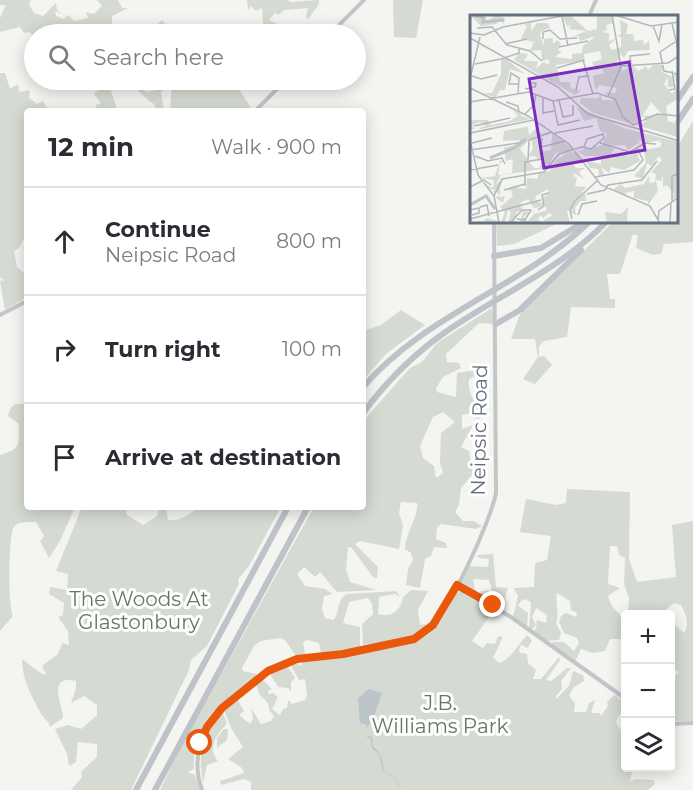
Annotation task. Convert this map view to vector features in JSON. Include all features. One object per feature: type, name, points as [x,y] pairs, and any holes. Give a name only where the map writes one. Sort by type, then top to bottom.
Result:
[{"type":"highway","points":[[678,99],[693,77]]},
{"type":"highway","points":[[678,121],[693,99]]},
{"type":"highway","points":[[494,256],[539,248],[583,224]]},
{"type":"highway","points":[[366,384],[392,357],[422,333],[554,251],[585,224]]},
{"type":"highway","points":[[496,324],[520,310],[604,224]]},
{"type":"highway","points":[[366,409],[388,382],[422,350],[492,303],[561,261],[595,233]]},
{"type":"highway","points":[[136,790],[286,510]]},
{"type":"highway","points":[[155,790],[306,510]]},
{"type":"street","points":[[340,24],[364,0]]},
{"type":"street","points":[[589,15],[596,0]]},
{"type":"street","points":[[258,108],[276,90]]},
{"type":"street","name":"Neipsic Road","points":[[202,790],[197,764],[202,737],[213,719],[236,696],[268,671],[289,661],[343,654],[419,637],[439,617],[457,585],[490,513],[496,493],[494,224]]},
{"type":"street","points":[[0,315],[24,303]]},
{"type":"street","points":[[457,585],[511,617],[621,695]]},
{"type":"street","points":[[675,724],[693,723]]},
{"type":"green space","points":[[0,0],[31,0],[29,5],[34,13],[43,16],[56,3],[57,10],[62,14],[55,11],[56,16],[63,19],[69,15],[74,21],[88,18],[86,12],[94,14],[102,6],[97,0],[118,0],[122,8],[128,8],[112,16],[112,24],[24,24],[24,33],[20,27],[0,32],[0,18],[6,5],[0,5]]},
{"type":"green space","points":[[247,0],[288,0],[290,2],[319,0],[319,4],[308,19],[306,17],[308,8],[284,10],[279,15],[275,13],[269,20],[277,24],[263,24],[262,8],[256,11],[251,6],[248,10]]},
{"type":"green space","points":[[393,0],[423,0],[416,38],[394,37]]},
{"type":"green space","points":[[0,73],[5,73],[10,89],[18,84],[19,92],[30,90],[29,98],[37,104],[43,101],[47,108],[24,108],[24,238],[19,248],[14,251],[17,267],[24,273],[24,299],[5,310],[0,281],[4,280],[0,277]]},
{"type":"green space","points":[[98,90],[111,90],[117,108],[96,108],[96,105],[101,103],[94,94]]},
{"type":"green space","points":[[137,90],[146,92],[165,90],[161,91],[164,108],[156,108]]},
{"type":"green space","points":[[171,90],[239,90],[251,108],[170,108]]},
{"type":"green space","points":[[693,121],[693,242],[664,244],[661,254],[653,255],[636,248],[638,236],[633,234],[620,274],[607,274],[610,299],[615,299],[615,308],[571,307],[567,337],[544,341],[539,346],[539,357],[544,356],[552,365],[535,384],[523,379],[538,357],[535,339],[511,339],[520,314],[611,224],[678,224],[678,145]]},
{"type":"green space","points":[[496,224],[557,224],[514,244],[497,246]]},
{"type":"green space","points":[[492,308],[494,324],[479,323],[446,354],[447,362],[459,363],[461,368],[443,377],[436,388],[437,392],[456,397],[457,373],[475,370],[479,374],[469,379],[469,390],[483,414],[479,419],[474,418],[472,413],[462,415],[462,429],[473,425],[461,447],[469,451],[473,474],[461,488],[459,505],[455,512],[463,521],[474,521],[482,526],[476,529],[441,524],[437,528],[436,539],[446,543],[447,548],[434,547],[431,556],[425,559],[420,588],[406,585],[408,569],[413,560],[411,553],[405,549],[416,514],[417,503],[401,502],[399,513],[403,525],[399,549],[360,541],[355,544],[378,567],[377,578],[373,577],[351,547],[348,547],[346,569],[350,582],[376,590],[337,592],[320,572],[315,577],[304,567],[297,574],[305,586],[325,589],[333,594],[324,596],[322,609],[325,618],[333,620],[339,603],[347,594],[396,591],[400,597],[395,594],[379,597],[378,614],[388,615],[398,609],[403,597],[411,590],[428,591],[418,610],[420,625],[425,624],[427,627],[411,637],[363,645],[362,624],[373,614],[372,603],[368,598],[349,602],[343,623],[360,627],[360,647],[321,654],[319,643],[307,640],[303,642],[305,654],[296,656],[285,640],[280,638],[261,641],[254,646],[242,668],[243,671],[260,675],[214,714],[198,739],[194,753],[194,769],[188,772],[195,775],[200,790],[160,790],[183,743],[312,510],[366,510],[366,418],[410,368],[422,362],[437,343]],"holes":[[[443,412],[455,422],[441,433],[440,463],[443,473],[436,478],[434,466],[423,458],[420,446],[433,417]]]},
{"type":"green space","points":[[401,310],[425,325],[387,353],[366,377],[366,330],[381,325]]},
{"type":"green space","points":[[18,404],[24,404],[24,510],[74,510],[60,541],[49,558],[40,541],[44,536],[36,522],[21,523],[14,527],[9,571],[13,616],[0,631],[0,455],[13,450],[18,445],[19,424],[8,416],[10,409]]},
{"type":"green space","points":[[567,489],[630,492],[629,559],[637,582],[676,577],[672,525],[693,521],[693,721],[675,721],[675,677],[679,672],[675,670],[675,625],[684,633],[687,623],[681,605],[674,603],[667,610],[628,610],[629,598],[624,584],[625,558],[619,555],[617,546],[610,546],[608,584],[620,588],[608,596],[610,603],[621,617],[621,639],[610,639],[605,651],[593,653],[581,649],[575,662],[550,645],[553,642],[564,642],[574,651],[579,643],[577,638],[564,633],[559,622],[561,616],[566,613],[576,617],[577,613],[571,610],[570,601],[557,593],[556,623],[561,633],[559,640],[546,641],[532,632],[536,629],[537,620],[546,623],[547,615],[536,608],[532,617],[536,625],[531,631],[529,629],[531,603],[526,599],[518,606],[528,613],[527,628],[513,617],[518,596],[514,588],[534,587],[535,563],[547,560],[551,536],[520,532],[526,499],[557,505],[566,503]]},
{"type":"green space","name":"The Woods At Glastonbury","points":[[81,510],[127,510],[126,514],[143,525],[157,516],[159,510],[166,510],[168,520],[177,520],[195,510],[279,510],[249,566],[238,579],[239,584],[207,646],[191,660],[189,670],[131,790],[71,790],[82,777],[81,772],[97,757],[97,744],[78,742],[76,762],[69,766],[67,754],[55,729],[68,725],[81,729],[97,715],[97,705],[84,696],[71,703],[76,681],[61,682],[58,693],[63,718],[50,727],[28,687],[22,659],[42,674],[46,674],[42,666],[58,654],[62,643],[69,645],[68,631],[58,617],[63,615],[64,603],[49,594],[50,587],[67,590],[68,574],[56,571]]},
{"type":"green space","points":[[493,554],[496,587],[508,588],[501,609],[480,595],[481,591],[492,591],[489,580],[473,579],[475,590],[460,582],[469,566],[488,567],[489,559],[479,558],[477,555]]},
{"type":"green space","name":"J.B. Williams Park","points":[[461,591],[494,610],[472,641],[483,648],[487,643],[495,644],[498,636],[503,637],[493,658],[500,663],[512,654],[527,635],[532,640],[528,648],[521,645],[519,650],[520,653],[527,654],[528,663],[536,670],[533,679],[541,679],[559,657],[560,660],[546,680],[551,681],[567,668],[571,668],[561,681],[562,689],[556,699],[569,686],[573,671],[583,675],[584,681],[573,688],[569,696],[575,703],[574,712],[586,712],[589,703],[595,700],[591,713],[600,713],[601,716],[608,706],[607,702],[614,695],[621,701],[621,715],[616,722],[621,730],[621,772],[632,772],[630,781],[654,780],[655,784],[648,790],[251,790],[251,782],[244,779],[221,785],[220,781],[244,773],[242,768],[228,759],[243,747],[231,728],[224,710],[237,699],[244,711],[239,715],[250,724],[253,719],[251,708],[261,724],[271,721],[274,716],[269,710],[268,703],[259,694],[257,686],[254,686],[263,680],[272,689],[268,691],[268,694],[273,693],[278,697],[272,709],[280,715],[283,709],[287,708],[288,700],[292,704],[305,700],[307,696],[305,679],[299,680],[290,664],[295,663],[302,666],[302,660],[367,652],[417,640],[427,635],[436,626],[456,593]]},
{"type":"green space","points":[[287,665],[295,678],[291,682],[291,691],[288,688],[278,687],[270,674]]},
{"type":"green space","points":[[222,711],[227,724],[219,732],[213,747],[218,761],[207,765],[203,783],[201,753],[203,745],[210,728]]},
{"type":"green space","points":[[224,729],[228,729],[227,740],[217,748],[217,738]]},
{"type":"shaded area","points":[[369,689],[382,693],[372,722],[364,730],[367,725],[360,723],[358,698]]},
{"type":"shaded area","points":[[364,730],[367,736],[372,737],[373,747],[380,754],[384,771],[388,773],[383,771],[379,754],[372,748],[371,739],[367,737]]},
{"type":"route","points":[[200,743],[210,723],[227,703],[280,664],[414,639],[424,634],[433,625],[457,585],[493,605]]}]
